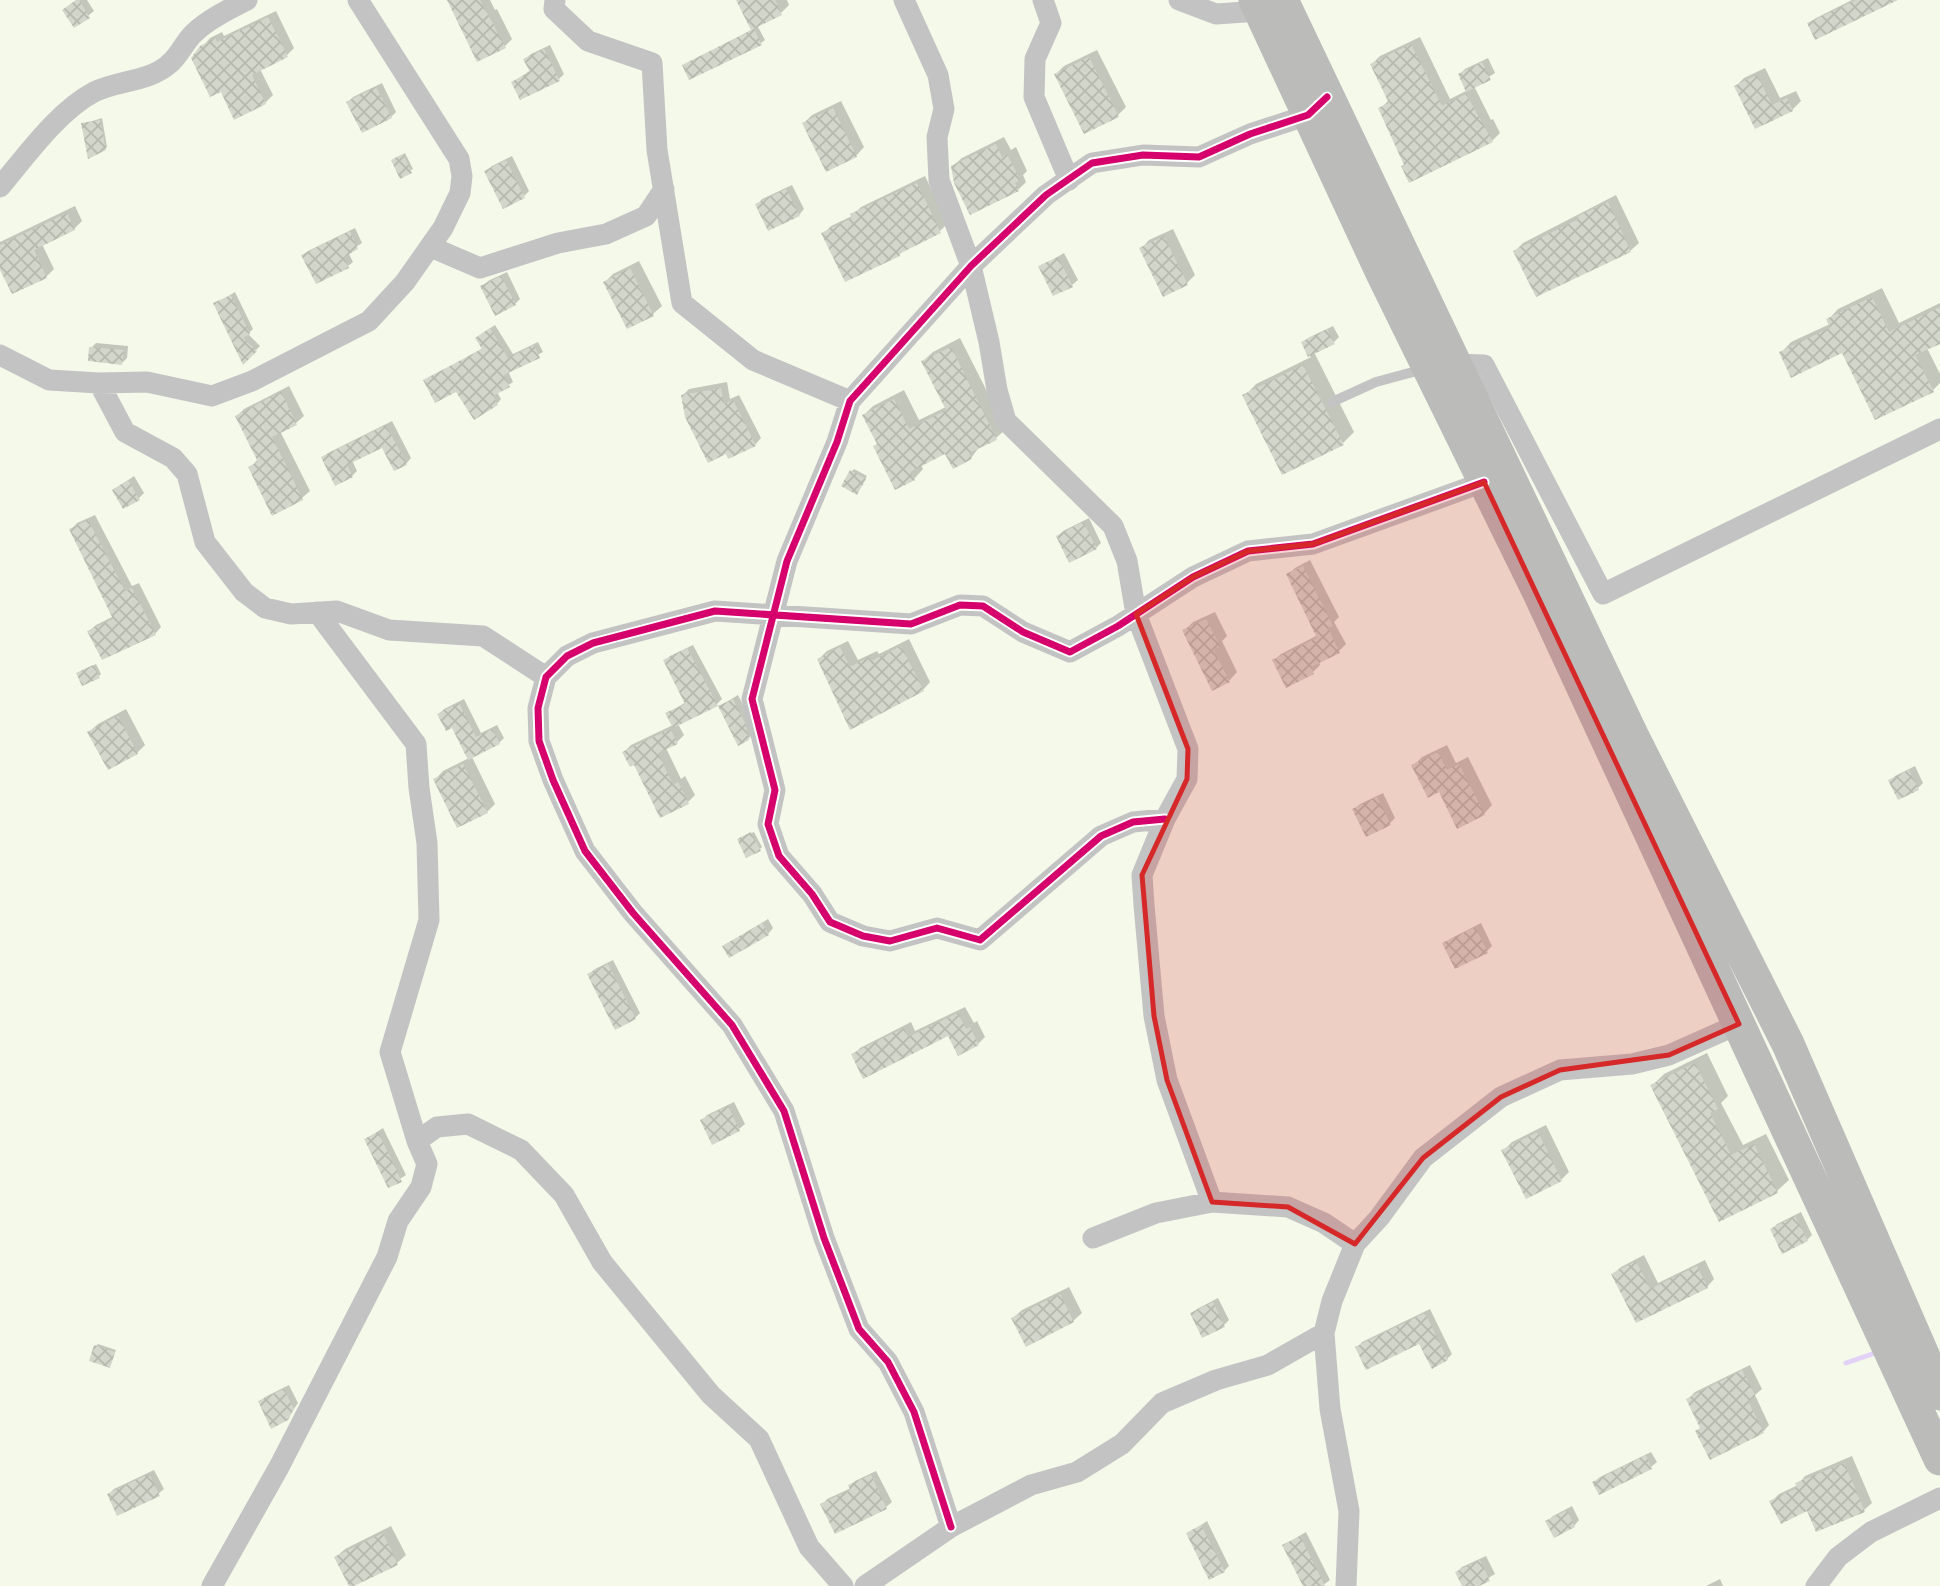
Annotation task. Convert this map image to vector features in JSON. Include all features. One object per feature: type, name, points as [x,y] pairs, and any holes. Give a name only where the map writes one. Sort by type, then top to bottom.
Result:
[{"type":"main road","points":[[1267,3],[1787,1044],[1940,1394]]},
{"type":"main road","points":[[1444,361],[1484,481],[1940,1459]]},
{"type":"street","points":[[0,187],[74,105],[96,91],[147,76],[169,64],[193,33],[247,0]]},
{"type":"street","points":[[0,355],[49,380],[147,382],[212,396],[252,381],[369,321],[405,282],[443,228],[460,193],[462,167],[358,0]]},
{"type":"street","points":[[555,0],[554,9],[588,41],[652,63],[657,150],[682,303],[753,360],[850,401]]},
{"type":"street","points":[[904,0],[937,75],[944,109],[937,137],[939,180],[971,266],[1006,421],[1113,526],[1127,561],[1136,614],[1188,749],[1187,779],[1142,875],[1154,1016],[1167,1080],[1212,1202]]},
{"type":"street","points":[[1043,0],[1051,23],[1035,59],[1034,97],[1069,180]]},
{"type":"street","points":[[1179,0],[1216,14],[1267,3]]},
{"type":"street","points":[[1166,819],[1133,822],[1101,836],[980,940],[937,928],[890,941],[863,936],[830,922],[812,894],[779,856],[768,824],[775,790],[752,699],[787,561],[850,401],[971,266],[1046,195],[1092,163],[1143,155],[1199,157],[1318,106]]},
{"type":"street","points":[[431,247],[480,268],[558,243],[606,234],[646,216],[664,190]]},
{"type":"street","points":[[1444,361],[1484,365],[1603,594],[1940,429]]},
{"type":"street","points":[[99,383],[125,432],[173,458],[187,474],[205,542],[244,592],[265,608],[291,614],[337,611],[389,630],[482,636],[546,677]]},
{"type":"street","points":[[951,1527],[914,1412],[888,1362],[859,1329],[824,1238],[783,1111],[732,1025],[633,913],[585,851],[553,780],[539,741],[538,708],[546,677],[567,656],[593,643],[715,611],[911,624],[960,605],[983,606],[1023,632],[1070,652],[1136,614],[1193,576],[1248,551],[1313,544],[1484,481]]},
{"type":"street","points":[[212,1586],[316,1396],[387,1257],[398,1221],[421,1187],[427,1164],[417,1141],[390,1052],[429,920],[427,843],[416,744],[317,612]]},
{"type":"street","points":[[1346,1586],[1349,1511],[1330,1409],[1324,1333],[1332,1301],[1354,1244],[1379,1218],[1423,1158],[1501,1097],[1560,1070],[1632,1064],[1670,1055],[1739,1024]]},
{"type":"street","points":[[417,1141],[438,1126],[468,1124],[521,1150],[564,1195],[602,1262],[711,1395],[759,1439],[809,1547],[843,1586]]},
{"type":"street","points":[[1093,1238],[1156,1213],[1212,1202],[1288,1207],[1324,1223],[1354,1244]]},
{"type":"street","points":[[865,1586],[951,1527],[1031,1485],[1077,1472],[1122,1444],[1162,1404],[1216,1380],[1268,1366],[1324,1333]]},
{"type":"street","points":[[1816,1586],[1838,1557],[1871,1532],[1940,1498]]},
{"type":"lane","points":[[1332,402],[1376,382],[1444,361]]},
{"type":"highlighted area","points":[[1484,482],[1739,1024],[1669,1055],[1560,1070],[1501,1097],[1423,1158],[1355,1244],[1288,1207],[1212,1202],[1167,1080],[1154,1016],[1142,875],[1187,779],[1188,749],[1136,614],[1193,577],[1248,551],[1313,544]]},
{"type":"building","points":[[79,0],[90,18],[74,28],[62,10]]},
{"type":"building","points":[[447,0],[480,0],[506,48],[477,62]]},
{"type":"building","points":[[736,0],[775,0],[782,15],[751,30]]},
{"type":"building","points":[[1856,0],[1898,0],[1815,40],[1807,23]]},
{"type":"building","points":[[268,17],[288,57],[252,75],[266,104],[234,120],[221,92],[210,97],[191,58],[200,46],[215,38],[217,42]]},
{"type":"building","points":[[754,29],[762,45],[689,80],[682,65]]},
{"type":"building","points":[[1411,44],[1442,106],[1466,94],[1493,142],[1409,183],[1401,166],[1404,165],[1378,108],[1389,103],[1370,64]]},
{"type":"building","points":[[544,49],[560,81],[520,100],[511,82],[530,72],[523,59]]},
{"type":"building","points":[[1089,57],[1119,117],[1084,134],[1054,74]]},
{"type":"building","points":[[1482,62],[1491,80],[1466,92],[1458,74]]},
{"type":"building","points":[[1757,75],[1772,105],[1787,98],[1793,111],[1755,129],[1734,86]]},
{"type":"building","points":[[376,87],[392,118],[362,133],[346,102]]},
{"type":"building","points":[[833,108],[857,157],[826,172],[802,123]]},
{"type":"building","points":[[100,120],[106,150],[88,159],[81,123]]},
{"type":"building","points":[[996,144],[1002,157],[1007,154],[1020,180],[1015,183],[1019,191],[970,215],[954,183],[951,166]]},
{"type":"building","points":[[403,154],[412,173],[400,179],[391,160]]},
{"type":"building","points":[[506,160],[525,198],[503,209],[484,171]]},
{"type":"building","points":[[917,183],[941,233],[845,282],[821,233],[852,218],[850,214]]},
{"type":"building","points":[[786,189],[800,216],[768,231],[755,204]]},
{"type":"building","points":[[1608,202],[1631,252],[1536,297],[1513,251]]},
{"type":"building","points":[[67,213],[75,230],[34,250],[47,278],[12,294],[0,270],[0,245]]},
{"type":"building","points":[[350,231],[358,249],[344,257],[349,268],[316,284],[301,255]]},
{"type":"building","points":[[1164,236],[1188,285],[1163,297],[1139,248]]},
{"type":"building","points":[[1058,257],[1073,287],[1053,296],[1038,266]]},
{"type":"building","points":[[630,268],[654,316],[627,329],[603,282]]},
{"type":"building","points":[[501,276],[516,305],[495,316],[480,286]]},
{"type":"building","points":[[231,295],[250,334],[243,338],[257,351],[243,365],[213,303]]},
{"type":"building","points":[[1872,297],[1889,332],[1940,307],[1940,344],[1915,355],[1934,392],[1875,420],[1842,353],[1791,378],[1779,352],[1830,328],[1826,319]]},
{"type":"building","points":[[490,328],[508,358],[534,345],[540,358],[504,375],[510,387],[493,396],[498,405],[474,420],[456,392],[435,403],[423,380],[482,349],[475,338]]},
{"type":"building","points":[[1327,329],[1335,344],[1308,357],[1301,342]]},
{"type":"building","points":[[89,347],[124,350],[122,365],[88,361]]},
{"type":"building","points":[[951,347],[997,440],[969,453],[972,459],[953,469],[945,454],[910,472],[915,480],[895,490],[873,446],[877,444],[862,415],[894,399],[909,429],[946,410],[921,361]]},
{"type":"building","points":[[1303,365],[1344,445],[1282,475],[1242,395]]},
{"type":"building","points":[[721,388],[724,404],[733,400],[756,446],[728,459],[726,454],[708,463],[685,417],[681,395]]},
{"type":"building","points":[[281,392],[297,425],[272,437],[303,500],[272,516],[248,467],[258,462],[235,416]]},
{"type":"building","points":[[386,425],[407,465],[394,471],[382,448],[347,465],[353,477],[335,486],[321,457]]},
{"type":"building","points":[[850,470],[866,479],[857,495],[841,486]]},
{"type":"building","points":[[128,480],[140,500],[123,509],[112,490]]},
{"type":"building","points":[[88,520],[125,591],[132,588],[156,635],[102,660],[87,631],[113,619],[69,529]]},
{"type":"building","points":[[1083,522],[1097,549],[1069,563],[1056,536]]},
{"type":"building","points":[[1303,566],[1333,626],[1328,628],[1340,653],[1311,667],[1314,674],[1286,688],[1272,660],[1317,638],[1286,574]]},
{"type":"building","points":[[1206,619],[1220,646],[1213,649],[1230,682],[1212,691],[1182,630]]},
{"type":"building","points":[[901,646],[924,691],[850,730],[817,659],[840,647],[850,667],[869,657],[871,661]]},
{"type":"building","points":[[687,648],[718,706],[673,728],[665,713],[685,704],[663,660]]},
{"type":"building","points":[[93,665],[100,678],[82,686],[76,673]]},
{"type":"building","points":[[733,699],[745,723],[749,740],[738,746],[718,706]]},
{"type":"building","points":[[459,703],[476,737],[492,729],[500,744],[468,760],[452,728],[446,731],[437,714]]},
{"type":"building","points":[[118,716],[138,754],[108,770],[87,732]]},
{"type":"building","points":[[670,729],[678,744],[658,753],[673,785],[678,782],[689,804],[660,818],[634,765],[630,767],[622,752]]},
{"type":"building","points":[[1438,752],[1447,770],[1459,764],[1485,815],[1457,829],[1439,792],[1428,798],[1411,765]]},
{"type":"building","points":[[463,764],[488,813],[457,828],[433,779]]},
{"type":"building","points":[[1909,770],[1919,790],[1898,800],[1888,780]]},
{"type":"building","points":[[1377,797],[1391,825],[1366,837],[1352,809]]},
{"type":"building","points":[[751,832],[761,851],[746,858],[737,839]]},
{"type":"building","points":[[762,923],[769,935],[729,958],[722,946]]},
{"type":"building","points":[[1475,927],[1488,953],[1455,969],[1442,943]]},
{"type":"building","points":[[608,964],[636,1019],[615,1030],[587,974]]},
{"type":"building","points":[[958,1013],[966,1029],[970,1027],[979,1045],[958,1056],[948,1036],[863,1079],[851,1054],[904,1028],[908,1037]]},
{"type":"building","points":[[1695,1063],[1718,1109],[1710,1113],[1731,1155],[1754,1144],[1778,1193],[1719,1222],[1650,1085]]},
{"type":"building","points":[[728,1106],[740,1131],[712,1145],[700,1120]]},
{"type":"building","points":[[378,1132],[402,1182],[388,1188],[364,1139]]},
{"type":"building","points":[[1538,1132],[1562,1181],[1526,1199],[1501,1150]]},
{"type":"building","points":[[1795,1216],[1808,1241],[1782,1254],[1770,1229]]},
{"type":"building","points":[[1636,1261],[1650,1289],[1697,1266],[1708,1288],[1636,1323],[1611,1274]]},
{"type":"building","points":[[1060,1294],[1074,1322],[1026,1347],[1011,1318]]},
{"type":"building","points":[[1213,1302],[1225,1327],[1202,1338],[1190,1313]]},
{"type":"building","points":[[1425,1313],[1448,1360],[1432,1369],[1419,1344],[1366,1370],[1355,1347]]},
{"type":"building","points":[[94,1345],[115,1352],[110,1368],[89,1361]]},
{"type":"building","points":[[1742,1370],[1756,1397],[1748,1401],[1764,1433],[1710,1460],[1695,1431],[1700,1428],[1686,1399]]},
{"type":"building","points":[[284,1389],[294,1409],[288,1420],[271,1429],[258,1401]]},
{"type":"building","points":[[1646,1455],[1652,1469],[1599,1495],[1592,1482]]},
{"type":"building","points":[[1844,1463],[1865,1512],[1816,1532],[1807,1511],[1781,1524],[1769,1501],[1797,1488],[1795,1483]]},
{"type":"building","points":[[149,1474],[160,1496],[117,1516],[107,1494]]},
{"type":"building","points":[[871,1475],[887,1509],[835,1534],[820,1504],[850,1490],[848,1485]]},
{"type":"building","points":[[1567,1510],[1575,1527],[1554,1538],[1545,1521]]},
{"type":"building","points":[[1201,1525],[1225,1572],[1209,1580],[1186,1533]]},
{"type":"building","points":[[383,1533],[398,1565],[349,1586],[334,1557]]},
{"type":"building","points":[[1300,1536],[1325,1586],[1303,1586],[1282,1545]]},
{"type":"building","points":[[1480,1560],[1490,1581],[1479,1586],[1462,1586],[1455,1572]]},
{"type":"waterway","points":[[1846,1363],[1878,1352]]},
{"type":"cycle path","points":[[1165,819],[1133,822],[1101,836],[980,940],[937,928],[890,941],[863,936],[830,922],[812,894],[779,856],[768,824],[775,790],[752,699],[787,561],[837,442],[850,401],[971,266],[1046,195],[1092,163],[1143,155],[1199,157],[1250,134],[1308,115],[1327,97]]},
{"type":"cycle path","points":[[951,1527],[914,1412],[888,1362],[859,1329],[824,1238],[784,1111],[732,1025],[633,913],[585,851],[553,780],[539,741],[538,708],[546,677],[567,656],[593,643],[715,611],[911,624],[960,605],[983,606],[1023,632],[1070,652],[1118,626],[1193,577],[1248,551],[1313,544],[1484,482]]}]
